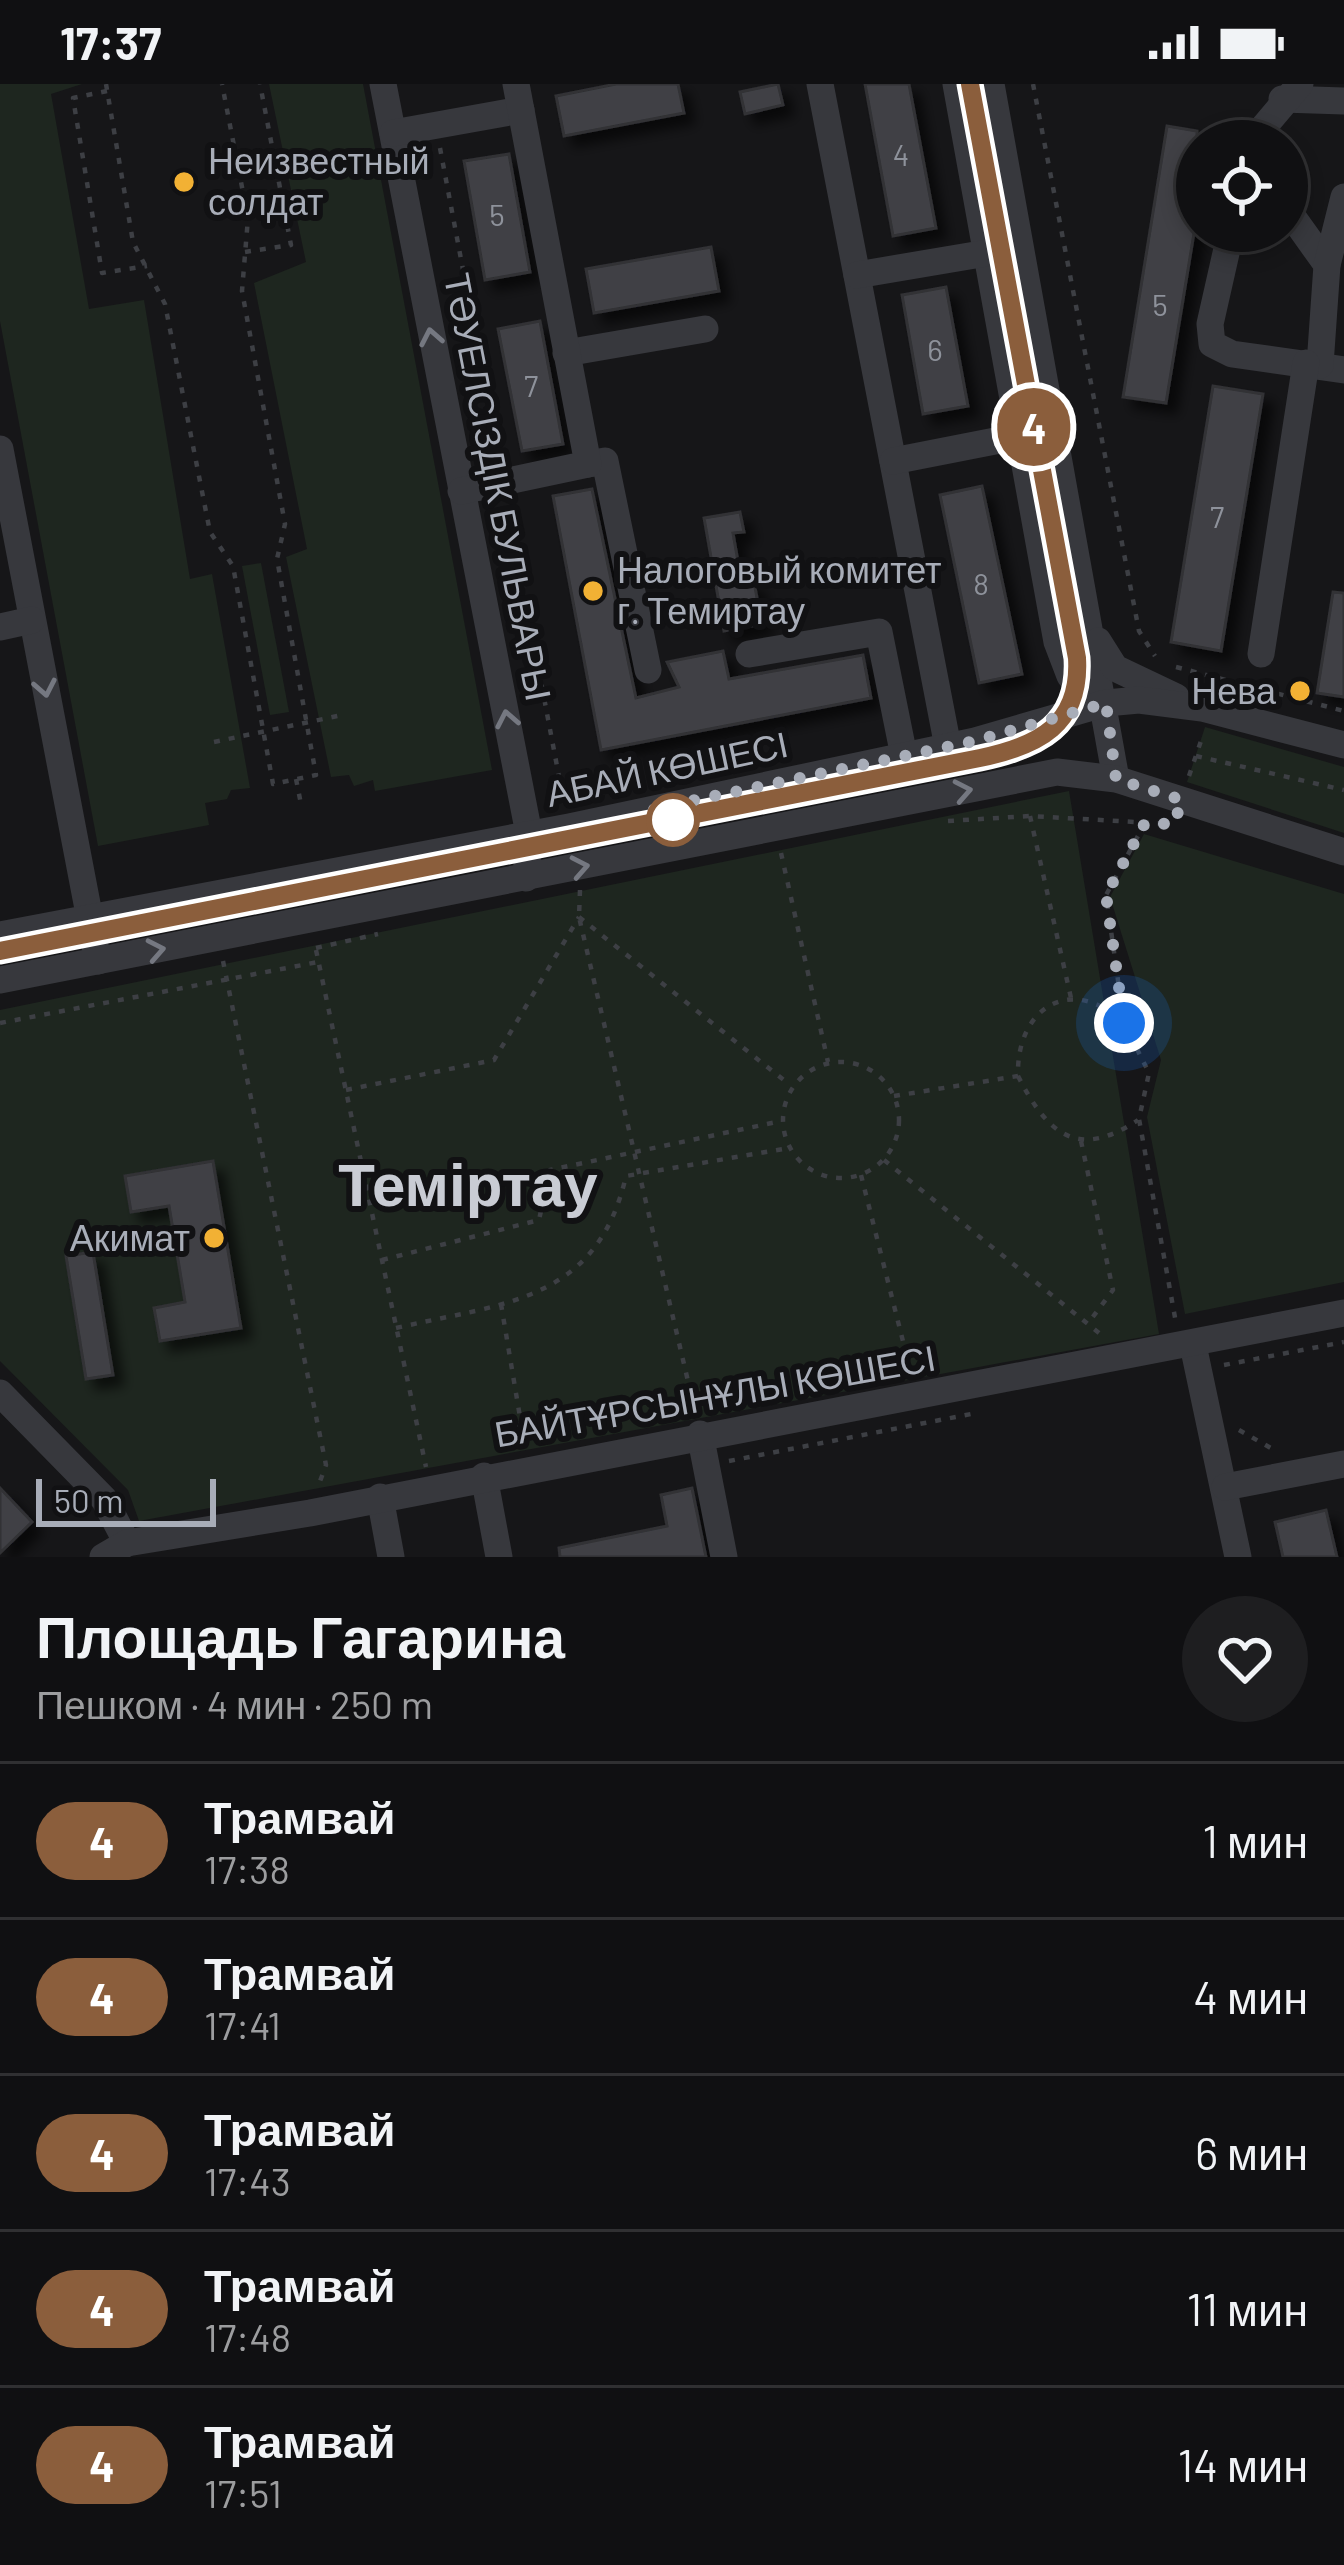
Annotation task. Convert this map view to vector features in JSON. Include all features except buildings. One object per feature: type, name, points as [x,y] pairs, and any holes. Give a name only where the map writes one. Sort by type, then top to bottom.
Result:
[{"type":"street","name":"ТӘУЕЛСІЗДІК БУЛЬВАРЫ","points":[[383,84],[530,834],[526,878]]},
{"type":"street","points":[[820,84],[948,747]]},
{"type":"street","points":[[956,84],[1057,642],[1070,676],[1106,703]]},
{"type":"street","points":[[992,84],[1094,635],[1116,779]]},
{"type":"street","points":[[1269,120],[1291,92],[1344,100]]},
{"type":"street","points":[[393,133],[518,97],[588,464]]},
{"type":"street","points":[[1261,654],[1323,366],[1327,265],[1344,197]]},
{"type":"street","points":[[1308,238],[1327,265]]},
{"type":"street","points":[[1226,252],[1210,324],[1212,344],[1232,354],[1323,366]]},
{"type":"street","points":[[857,275],[987,253]]},
{"type":"street","points":[[566,352],[705,329]]},
{"type":"street","points":[[893,461],[1021,436]]},
{"type":"street","points":[[0,449],[98,961]]},
{"type":"street","points":[[460,491],[605,460],[648,670]]},
{"type":"street","points":[[0,627],[32,620]]},
{"type":"street","points":[[749,654],[879,632],[904,756]]},
{"type":"street","points":[[1094,635],[1115,668],[1206,709]]},
{"type":"street","points":[[1028,726],[1053,698],[1057,642]]},
{"type":"street","name":"АБАЙ КӨШЕСІ","points":[[0,935],[530,834],[948,747],[1106,703],[1139,700],[1206,709],[1344,745]]},
{"type":"street","points":[[0,980],[98,961],[313,934],[526,878],[1057,772],[1116,779],[1344,852]]},
{"type":"street","name":"БАЙТҰРСЫНҰЛЫ КӨШЕСІ","points":[[115,1550],[1344,1313]]},
{"type":"street","points":[[1189,1346],[1238,1557]]},
{"type":"street","points":[[0,1393],[104,1499],[115,1550]]},
{"type":"street","points":[[700,1435],[724,1557]]},
{"type":"street","points":[[1225,1487],[1344,1464]]},
{"type":"street","points":[[484,1476],[499,1557]]},
{"type":"street","points":[[380,1497],[391,1557]]},
{"type":"path","points":[[147,266],[102,273],[73,98],[106,87],[133,242],[147,266],[165,304],[210,532],[233,566],[273,784],[316,775],[277,559],[285,524],[242,290],[248,218],[222,84]]},
{"type":"path","points":[[245,252],[291,245],[260,84]]},
{"type":"path","points":[[1033,84],[1139,631],[1147,650],[1167,664],[1344,711]]},
{"type":"path","points":[[937,822],[1030,816],[1174,824],[1218,678]]},
{"type":"path","points":[[214,742],[342,715]]},
{"type":"path","points":[[1196,756],[1344,790]]},
{"type":"path","points":[[296,779],[301,804]]},
{"type":"path","points":[[1030,816],[1071,998]]},
{"type":"path","points":[[1145,823],[1106,895],[1124,1023],[1149,1073],[1139,1119],[1189,1346],[1344,1342]]},
{"type":"path","points":[[795,849],[781,853],[828,1062]]},
{"type":"path","points":[[580,890],[600,886]]},
{"type":"path","points":[[579,916],[792,1086]]},
{"type":"path","points":[[346,1090],[494,1060],[579,916]]},
{"type":"path","points":[[579,916],[643,1172],[700,1435]]},
{"type":"path","points":[[382,933],[313,934],[430,1486]]},
{"type":"path","points":[[221,953],[326,1465],[310,1513]]},
{"type":"path","points":[[0,1023],[319,962]]},
{"type":"path","points":[[1124,1023],[1101,1002],[1071,998],[1046,1006],[1024,1029],[1018,1076],[1040,1119],[1081,1141],[1116,1134],[1139,1119]]},
{"type":"path","points":[[828,1062],[867,1067],[894,1096],[899,1126],[884,1160],[861,1175],[833,1178],[807,1169],[789,1148],[782,1121],[792,1086],[828,1062]]},
{"type":"path","points":[[894,1096],[1018,1076]]},
{"type":"path","points":[[382,1260],[539,1220],[550,1170],[782,1121]]},
{"type":"path","points":[[1081,1141],[1113,1290],[1088,1324]]},
{"type":"path","points":[[396,1328],[557,1286],[617,1214],[626,1175],[789,1148]]},
{"type":"path","points":[[884,1160],[1130,1357]]},
{"type":"path","points":[[861,1175],[910,1369]]},
{"type":"path","points":[[501,1304],[520,1417],[517,1469]]},
{"type":"path","points":[[706,1466],[982,1411]]},
{"type":"path","points":[[1208,1412],[1311,1470]]},
{"type":"shaded area","points":[[0,84],[82,84],[51,94],[89,309],[144,300],[190,579],[212,574],[250,788],[231,790],[227,799],[205,803],[209,825],[98,846],[0,321]]},
{"type":"shaded area","points":[[269,84],[363,84],[492,770],[375,791],[373,780],[354,786],[349,775],[331,777],[286,557],[307,549],[254,283],[306,262]]},
{"type":"shaded area","points":[[261,563],[289,712],[270,715],[242,566]]},
{"type":"shaded area","points":[[1205,727],[1344,767],[1344,833],[1187,782]]},
{"type":"shaded area","points":[[1069,791],[1159,1334],[139,1521],[128,1490],[0,1361],[0,1010]]},
{"type":"shaded area","points":[[1144,834],[1344,894],[1344,1282],[1185,1314],[1147,1117],[1161,1060],[1110,897]]},
{"type":"tram line","name":"4","points":[[0,951],[980,758],[1024,749],[1046,738],[1066,714],[1078,682],[1077,658],[970,84]]},
{"type":"tram line","points":[[0,961],[1026,757],[1054,739],[1078,705],[1085,658],[981,84]]},
{"type":"place","name":"Неизвестный солдат","points":[[184,182]]},
{"type":"place","name":"Налоговый комитет г. Темиртау","points":[[593,591]]},
{"type":"place","name":"Нева","points":[[1300,691]]},
{"type":"place","name":"Акимат","points":[[214,1238]]},
{"type":"district","name":"Теміртау","points":[[468,1185]]},
{"type":"route","points":[[673,820],[653,809],[975,741],[1106,703],[1116,779],[1182,800],[1174,824],[1145,823],[1106,895],[1124,1023]]}]
